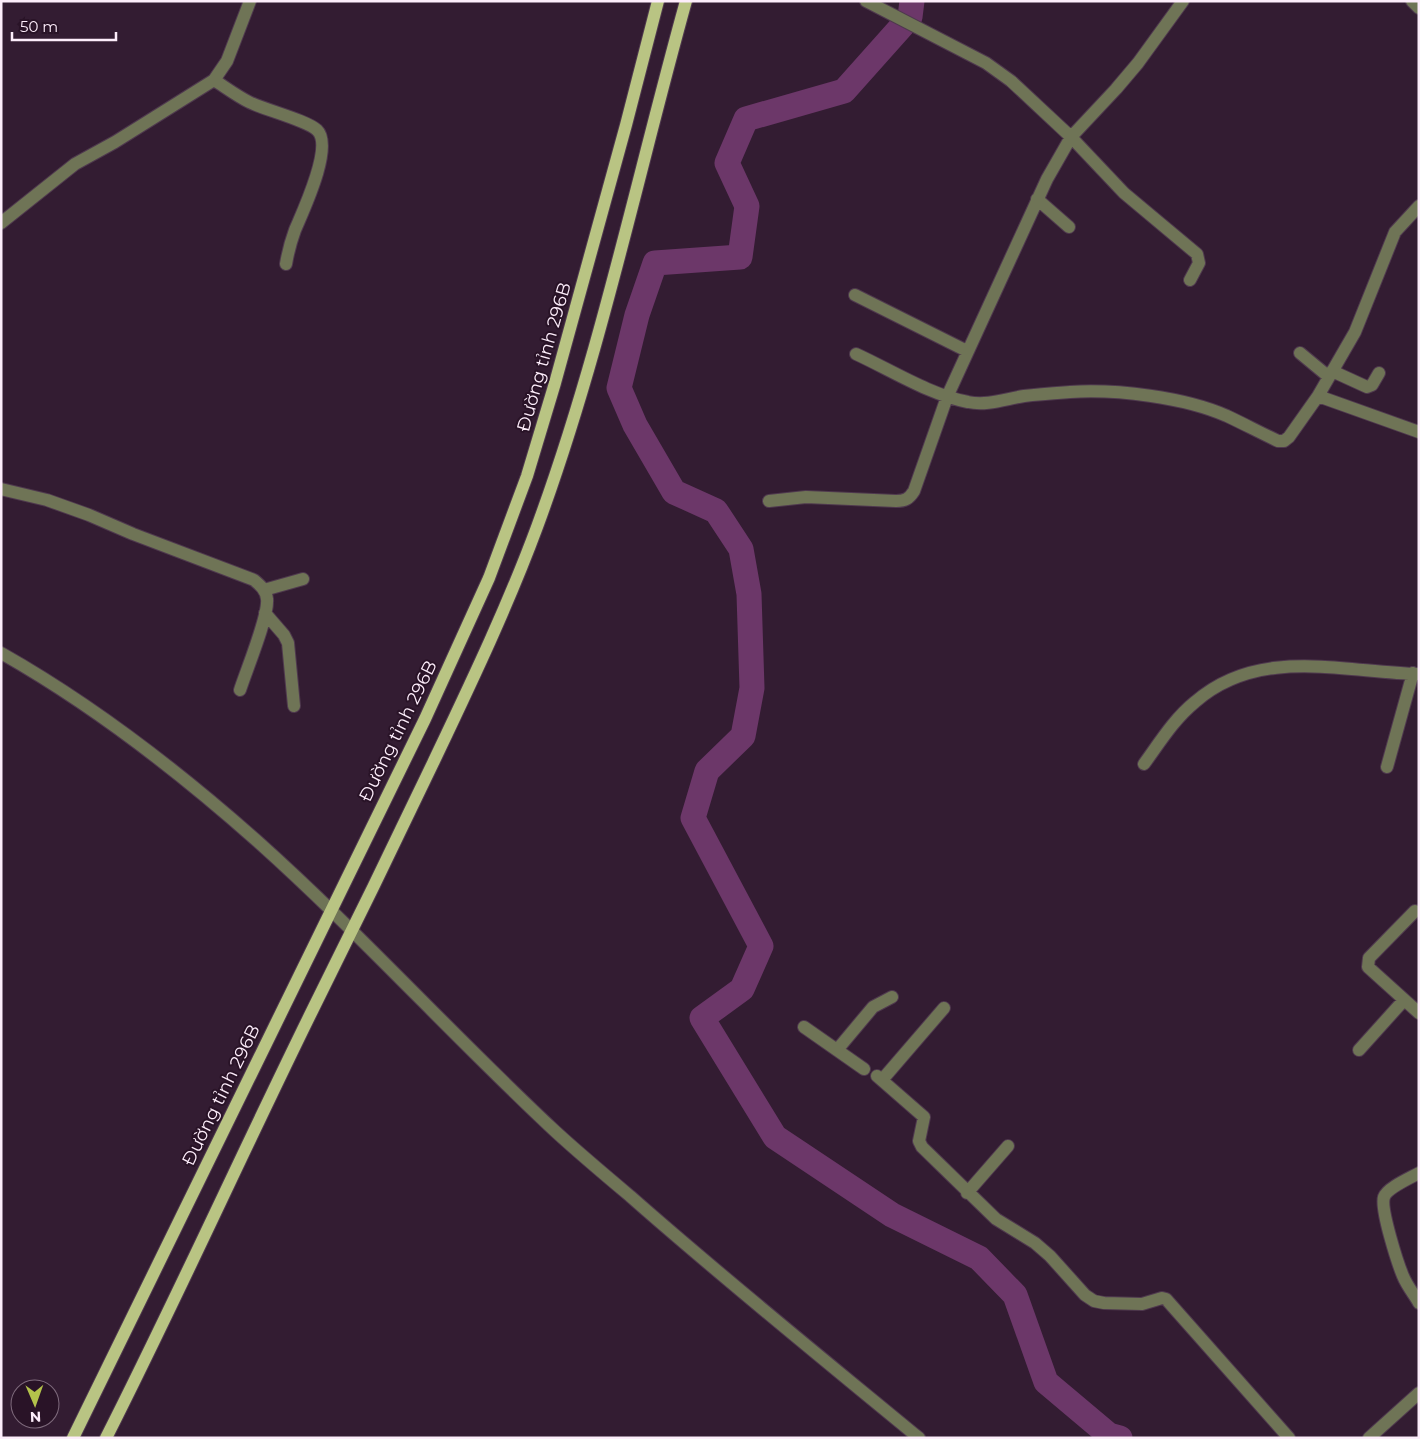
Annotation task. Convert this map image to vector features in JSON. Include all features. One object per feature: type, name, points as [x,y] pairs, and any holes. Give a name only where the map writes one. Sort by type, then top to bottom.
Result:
[{"type":"main road","name":"Đường tỉnh 296B","points":[[73,1438],[425,719],[489,578],[529,468],[555,384],[658,1]]},
{"type":"main road","points":[[106,1438],[352,931],[506,607],[538,523],[577,406],[686,1]]},
{"type":"street","points":[[1,222],[75,164],[115,142],[214,80],[226,61],[250,1]]},
{"type":"street","points":[[866,1],[986,63],[1011,81],[1071,137],[1124,193],[1197,254],[1199,263],[1190,280]]},
{"type":"street","points":[[769,501],[806,497],[904,501],[910,497],[914,491],[947,396],[967,351],[1037,199],[1071,137],[1116,89],[1183,1]]},
{"type":"street","points":[[1412,1],[1419,8]]},
{"type":"street","points":[[214,80],[249,102],[317,130],[323,141],[322,152],[309,199],[295,230],[286,264]]},
{"type":"street","points":[[1037,199],[1069,227]]},
{"type":"street","points":[[856,354],[947,396],[968,402],[982,404],[1024,396],[1071,392],[1113,392],[1146,396],[1209,410],[1278,441],[1284,441],[1289,437],[1318,396],[1354,332],[1395,232],[1419,206]]},
{"type":"street","points":[[855,295],[967,351]]},
{"type":"street","points":[[1300,353],[1330,374],[1367,387],[1372,385],[1379,374]]},
{"type":"street","points":[[1318,396],[1419,432]]},
{"type":"street","points":[[1,489],[47,500],[89,515],[133,534],[254,580],[264,590],[267,599],[265,614],[240,690]]},
{"type":"street","points":[[264,590],[303,579]]},
{"type":"street","points":[[265,614],[284,634],[288,643],[294,706]]},
{"type":"street","points":[[1,653],[44,678],[125,733],[256,840],[352,931],[429,1009],[558,1134],[723,1278],[919,1438]]},
{"type":"street","points":[[1144,764],[1175,722],[1195,701],[1219,686],[1244,674],[1280,666],[1306,665],[1416,674],[1387,767]]},
{"type":"street","points":[[1415,911],[1369,958],[1368,967],[1419,1013]]},
{"type":"street","points":[[837,1050],[873,1007],[892,997]]},
{"type":"street","points":[[1359,1050],[1404,1000]]},
{"type":"street","points":[[944,1008],[880,1078],[922,1113],[925,1122],[919,1141],[922,1147],[996,1219],[1034,1242],[1050,1256],[1085,1295],[1094,1301],[1142,1304],[1162,1298],[1171,1303],[1289,1438]]},
{"type":"street","points":[[804,1027],[864,1069]]},
{"type":"street","points":[[968,1192],[1008,1146]]},
{"type":"street","points":[[1418,1301],[1404,1279],[1396,1259],[1384,1206],[1384,1196],[1389,1190],[1419,1173]]},
{"type":"street","points":[[1369,1438],[1419,1394]]},
{"type":"waterway","points":[[912,1],[910,17],[844,91],[746,119],[727,163],[747,206],[740,257],[655,263],[637,315],[619,388],[635,425],[674,492],[716,511],[741,549],[749,594],[752,688],[743,736],[707,771],[693,818],[761,946],[742,989],[702,1018],[775,1137],[892,1215],[979,1258],[1015,1295],[1046,1382],[1109,1435],[1120,1438]]}]
